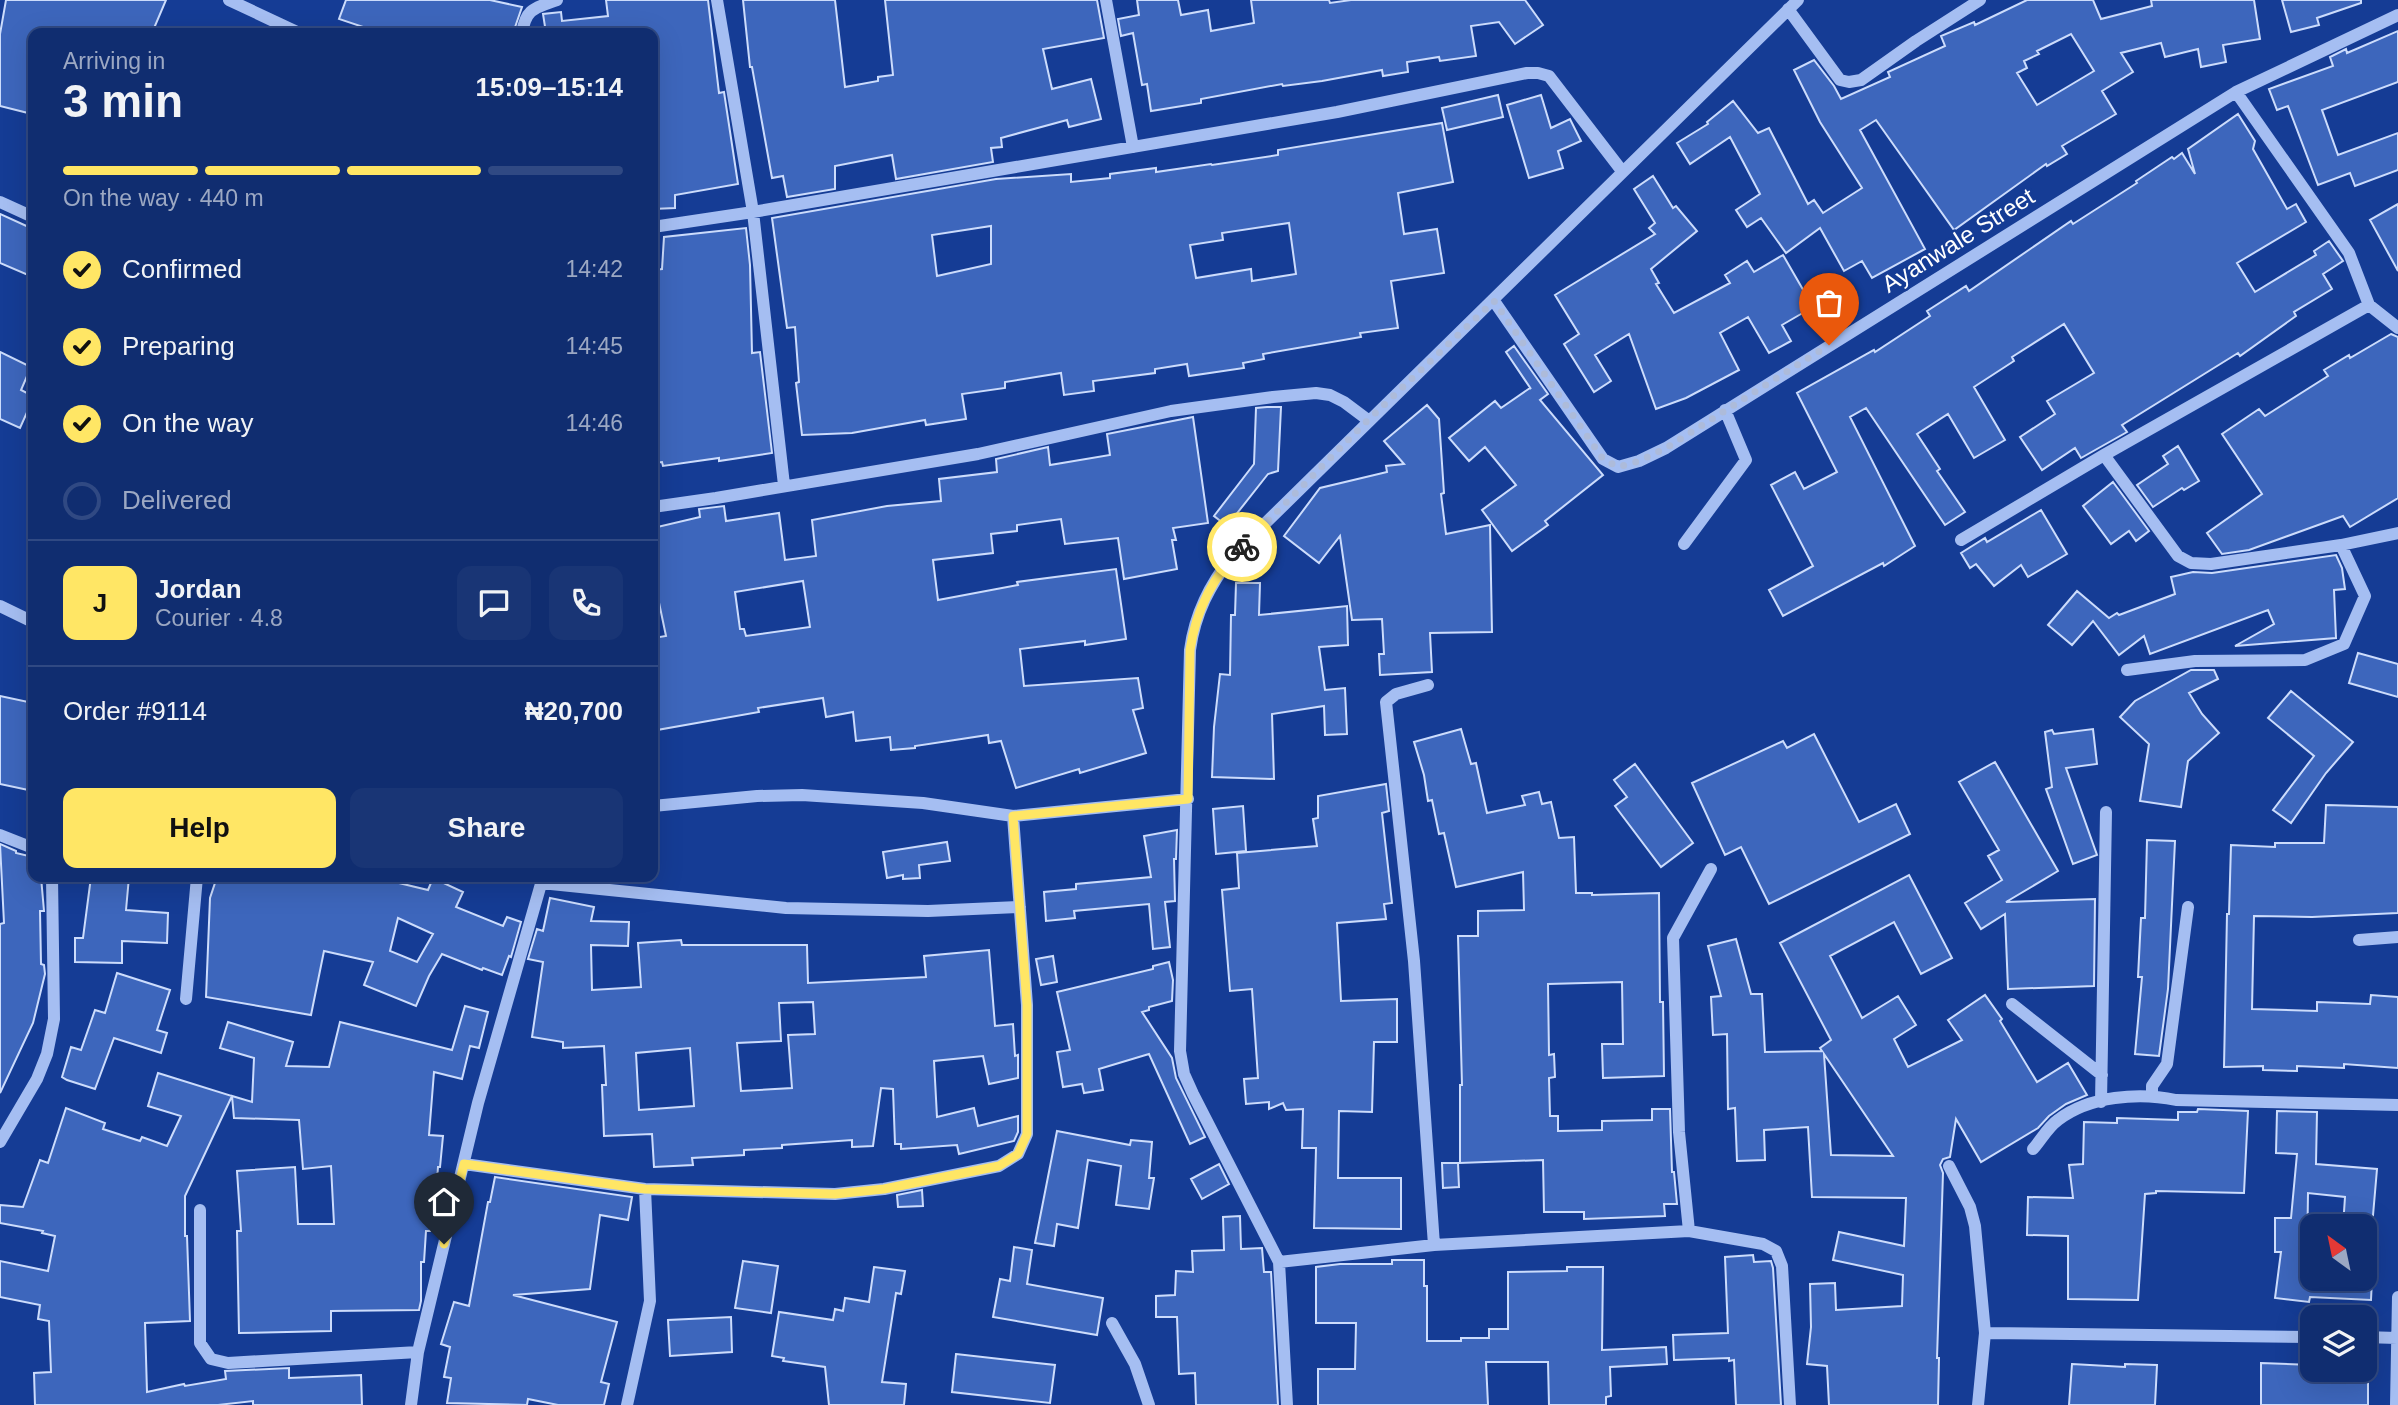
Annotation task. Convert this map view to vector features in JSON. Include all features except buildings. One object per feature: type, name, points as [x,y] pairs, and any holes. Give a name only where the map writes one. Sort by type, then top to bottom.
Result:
[{"type":"street","points":[[229,0],[288,28]]},
{"type":"street","points":[[523,28],[524,20],[532,9],[557,0]]},
{"type":"street","points":[[717,0],[753,212],[784,485]]},
{"type":"street","points":[[1106,0],[1133,147]]},
{"type":"street","points":[[1287,1405],[1279,1262],[1184,1074],[1180,1051],[1190,650],[1193,627],[1201,606],[1217,577],[1233,556],[1793,4],[1839,80],[1849,82],[1861,80],[1980,0]]},
{"type":"street","name":"Ayanwale Street","points":[[1494,301],[1603,459],[1618,467],[1639,461],[1666,448],[2236,92],[2398,15]]},
{"type":"street","points":[[658,226],[1337,112],[1538,73],[1549,76],[1622,172]]},
{"type":"street","points":[[2236,92],[2349,253],[2369,305],[2398,328]]},
{"type":"street","points":[[0,202],[28,215]]},
{"type":"street","points":[[1961,540],[2104,455],[2369,305]]},
{"type":"street","points":[[658,506],[978,454],[1171,411],[1273,397],[1316,393],[1330,395],[1368,420]]},
{"type":"street","points":[[1685,544],[1746,460],[1725,410]]},
{"type":"street","points":[[2104,455],[2178,556],[2191,564],[2211,564],[2340,545],[2398,533]]},
{"type":"street","points":[[2127,670],[2195,661],[2305,660],[2344,644],[2365,596],[2340,545]]},
{"type":"street","points":[[0,606],[28,620]]},
{"type":"street","points":[[1428,685],[1396,694],[1386,702],[1386,712],[1394,762],[1414,961],[1434,1245]]},
{"type":"street","points":[[658,806],[802,795],[923,803],[1013,816],[1188,799]]},
{"type":"street","points":[[2101,1102],[2106,812]]},
{"type":"street","points":[[464,1164],[645,1189],[835,1194],[895,1187],[999,1166],[1018,1154],[1027,1134],[1027,1005],[1013,816]]},
{"type":"street","points":[[0,835],[28,846]]},
{"type":"street","points":[[1689,1231],[1679,1132],[1673,938],[1711,869]]},
{"type":"street","points":[[0,1142],[37,1079],[47,1054],[54,1019],[52,882]]},
{"type":"street","points":[[186,999],[197,882]]},
{"type":"street","points":[[411,1405],[418,1352],[478,1103],[541,882]]},
{"type":"street","points":[[559,882],[786,908],[928,911],[1020,907]]},
{"type":"street","points":[[2152,1095],[2152,1086],[2167,1064],[2188,907]]},
{"type":"street","points":[[2359,940],[2398,937]]},
{"type":"street","points":[[2012,1004],[2102,1075]]},
{"type":"street","points":[[2033,1149],[2057,1121],[2081,1107],[2152,1095],[2176,1100],[2398,1104]]},
{"type":"street","points":[[1949,1166],[1970,1207],[1975,1226],[1984,1332],[1978,1405]]},
{"type":"street","points":[[627,1405],[650,1301],[645,1189]]},
{"type":"street","points":[[200,1210],[200,1343],[211,1359],[228,1363],[418,1352]]},
{"type":"street","points":[[1279,1262],[1434,1245],[1689,1231],[1763,1244],[1776,1251],[1782,1266],[1790,1405]]},
{"type":"street","points":[[2396,1405],[2398,1297]]},
{"type":"street","points":[[1112,1323],[1135,1364],[1149,1405]]},
{"type":"street","points":[[1984,1332],[2300,1337]]},
{"type":"street","points":[[2377,1337],[2397,1338]]},
{"type":"way so far","points":[[1242,547],[1368,420],[1494,301],[1603,459],[1618,467],[1639,461],[1666,448],[1829,345]]},
{"type":"route","points":[[444,1244],[464,1164],[645,1189],[835,1194],[884,1189],[999,1166],[1018,1154],[1027,1134],[1027,1005],[1013,816],[1188,799],[1190,650],[1193,627],[1217,577],[1242,547]]}]
